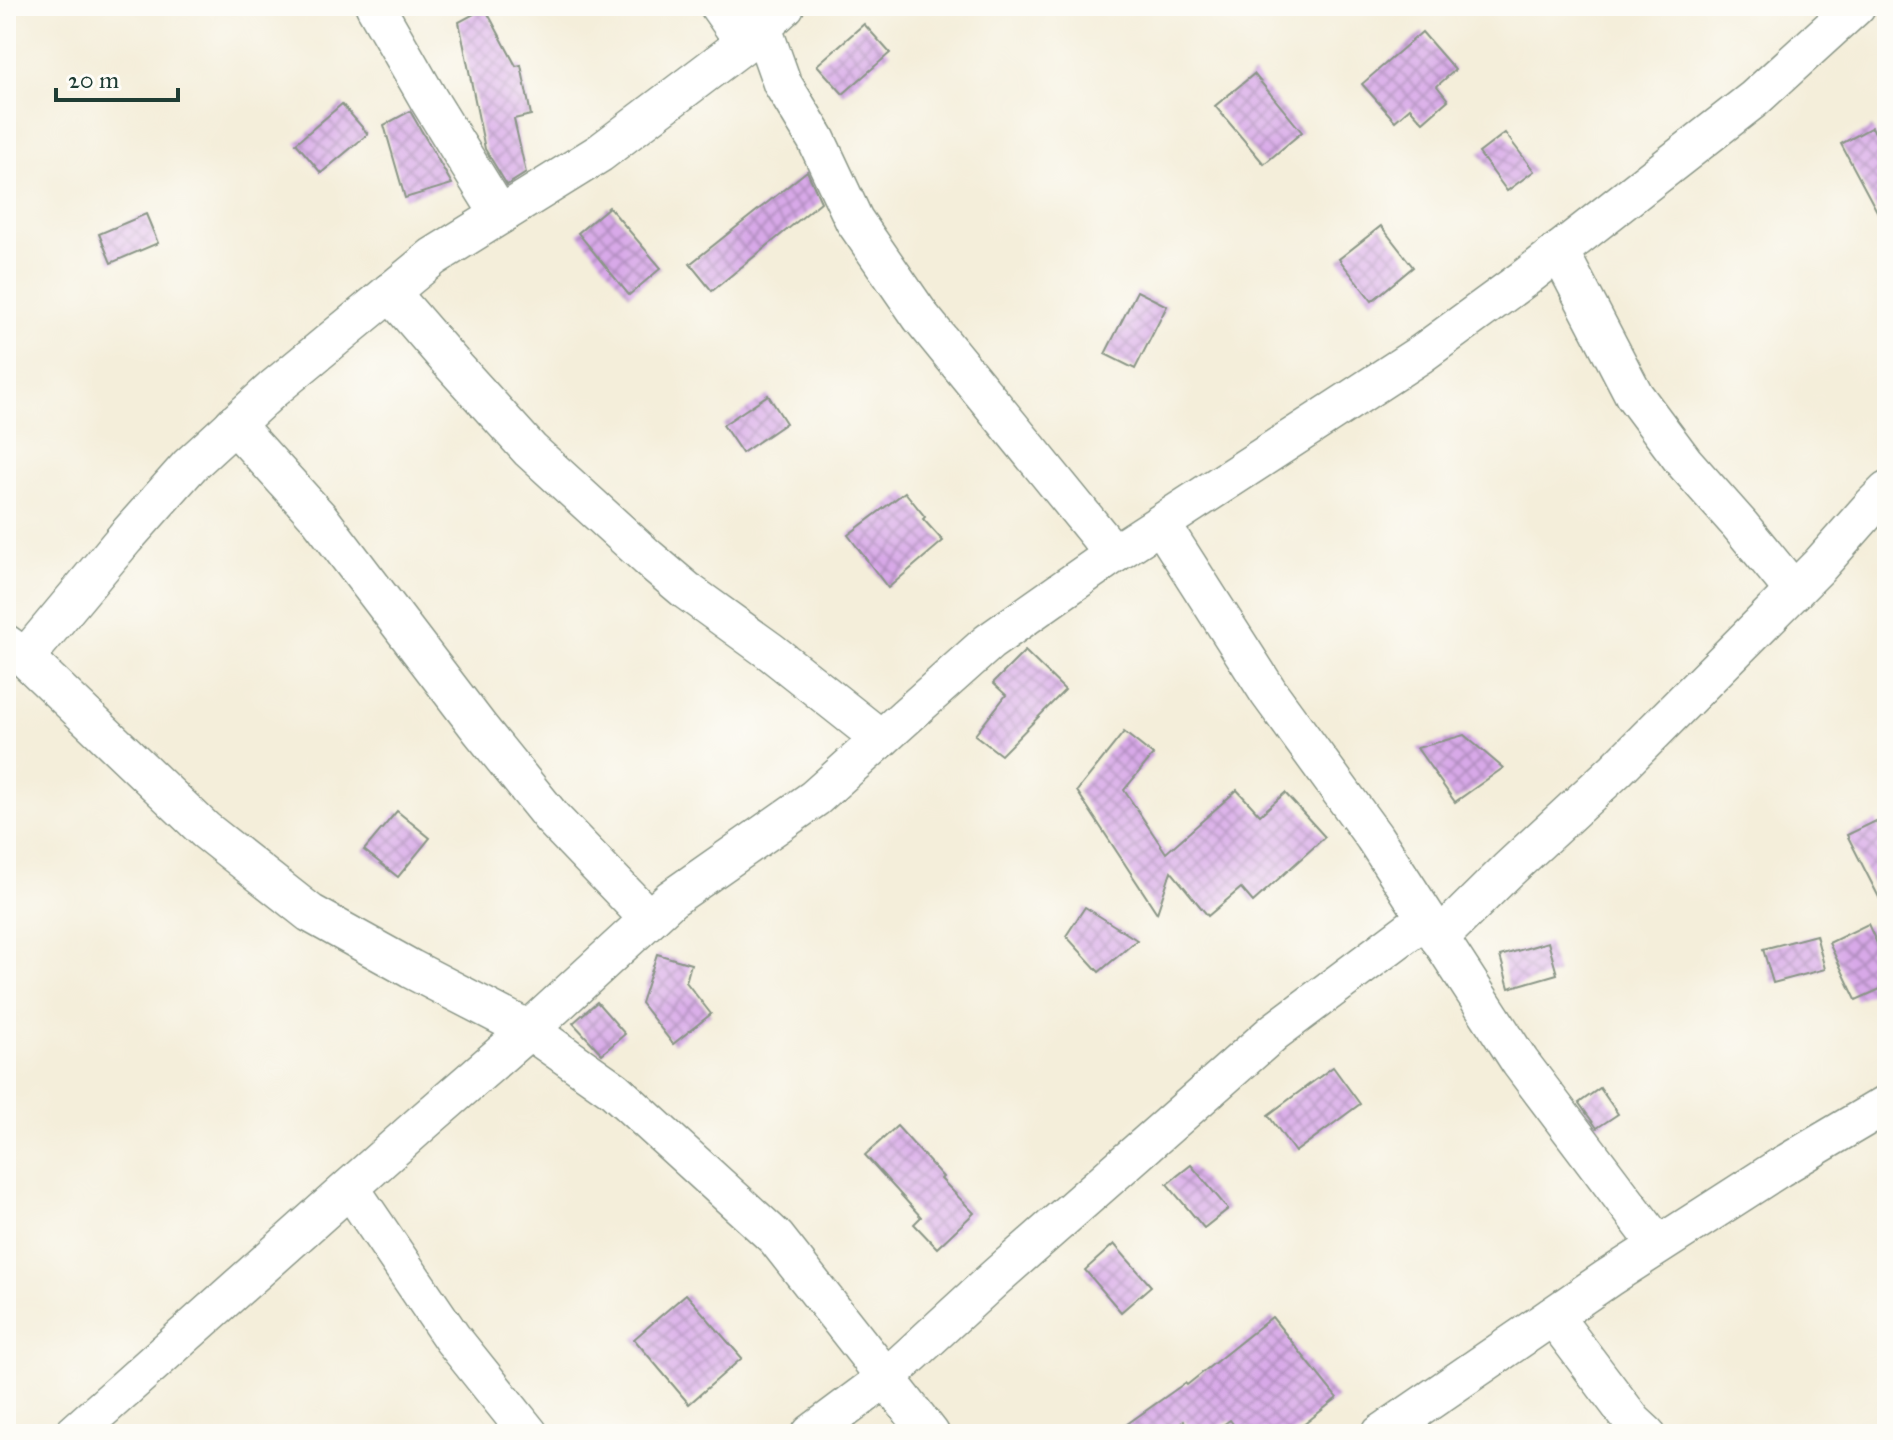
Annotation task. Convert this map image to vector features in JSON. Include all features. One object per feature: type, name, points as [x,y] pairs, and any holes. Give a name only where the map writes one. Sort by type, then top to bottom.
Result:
[{"type":"street","points":[[375,6],[500,215]]},
{"type":"street","points":[[719,6],[764,25],[782,83],[816,139],[854,220],[921,317],[1114,554]]},
{"type":"street","points":[[74,1434],[529,1030],[671,899],[815,798],[989,642],[1114,554],[1421,354],[1754,99],[1856,6]]},
{"type":"street","points":[[764,25],[600,153],[433,257],[273,389],[190,465],[125,538],[15,651],[205,830],[310,913],[529,1030],[614,1090],[776,1238],[930,1434]]},
{"type":"street","points":[[1559,251],[1634,395],[1684,462],[1794,591]]},
{"type":"street","points":[[390,292],[530,450],[648,558],[881,739]]},
{"type":"street","points":[[234,424],[320,519],[552,818],[649,919]]},
{"type":"street","points":[[811,1434],[886,1378],[1274,1032],[1432,928],[1508,870],[1616,770],[1819,566],[1887,491]]},
{"type":"street","points":[[1161,524],[1269,693],[1374,837],[1520,1062],[1658,1245]]},
{"type":"street","points":[[1381,1434],[1658,1245],[1887,1104]]},
{"type":"street","points":[[350,1188],[452,1338],[529,1434]]},
{"type":"street","points":[[1553,1316],[1633,1422],[1646,1434]]},
{"type":"building","points":[[485,8],[516,66],[521,65],[531,115],[514,119],[526,173],[507,185],[485,149],[459,22]]},
{"type":"building","points":[[864,24],[890,53],[843,94],[817,65]]},
{"type":"building","points":[[1422,32],[1455,70],[1437,86],[1448,100],[1423,122],[1410,108],[1395,121],[1362,84]]},
{"type":"building","points":[[1254,74],[1302,132],[1264,164],[1215,106]]},
{"type":"building","points":[[342,104],[368,134],[321,173],[296,143]]},
{"type":"building","points":[[410,111],[452,184],[405,198],[384,125]]},
{"type":"building","points":[[1872,127],[1887,155],[1887,230],[1841,144]]},
{"type":"building","points":[[1505,133],[1534,171],[1507,191],[1479,153]]},
{"type":"building","points":[[807,171],[821,202],[712,291],[690,264]]},
{"type":"building","points":[[609,207],[661,268],[629,295],[578,233]]},
{"type":"building","points":[[146,214],[158,243],[111,263],[99,234]]},
{"type":"building","points":[[1381,226],[1413,267],[1372,301],[1339,259]]},
{"type":"building","points":[[1137,291],[1167,306],[1135,369],[1105,354]]},
{"type":"building","points":[[768,395],[786,423],[742,453],[723,425]]},
{"type":"building","points":[[905,492],[943,541],[888,588],[848,535]]},
{"type":"building","points":[[1025,651],[1065,690],[1001,755],[975,735],[1006,695],[993,683]]},
{"type":"building","points":[[1124,732],[1153,755],[1124,790],[1166,853],[1237,790],[1260,815],[1285,793],[1325,837],[1253,902],[1241,888],[1208,916],[1171,871],[1157,913],[1077,791]]},
{"type":"building","points":[[1464,735],[1503,768],[1455,802],[1417,748]]},
{"type":"building","points":[[397,811],[430,838],[398,877],[364,850]]},
{"type":"building","points":[[1876,821],[1887,843],[1887,913],[1847,835]]},
{"type":"building","points":[[1085,907],[1137,940],[1099,972],[1066,936]]},
{"type":"building","points":[[1868,924],[1887,965],[1887,986],[1856,1000],[1829,943]]},
{"type":"building","points":[[1816,935],[1825,969],[1773,983],[1763,949]]},
{"type":"building","points":[[1548,942],[1557,974],[1509,988],[1500,956]]},
{"type":"building","points":[[657,954],[691,964],[686,982],[711,1014],[673,1044],[641,1003]]},
{"type":"building","points":[[597,1002],[625,1034],[602,1054],[573,1023]]},
{"type":"building","points":[[1333,1067],[1360,1104],[1295,1152],[1268,1115]]},
{"type":"building","points":[[1600,1088],[1618,1114],[1597,1128],[1579,1103]]},
{"type":"building","points":[[897,1126],[974,1213],[937,1248],[914,1224],[921,1217],[865,1155]]},
{"type":"building","points":[[1191,1165],[1228,1209],[1204,1228],[1167,1184]]},
{"type":"building","points":[[1114,1244],[1151,1286],[1121,1312],[1085,1270]]},
{"type":"building","points":[[686,1294],[742,1358],[689,1404],[634,1339]]},
{"type":"building","points":[[1272,1317],[1337,1398],[1292,1434],[1241,1434],[1230,1420],[1210,1434],[1194,1434],[1184,1421],[1166,1434],[1113,1434],[1185,1383],[1187,1385]]}]
